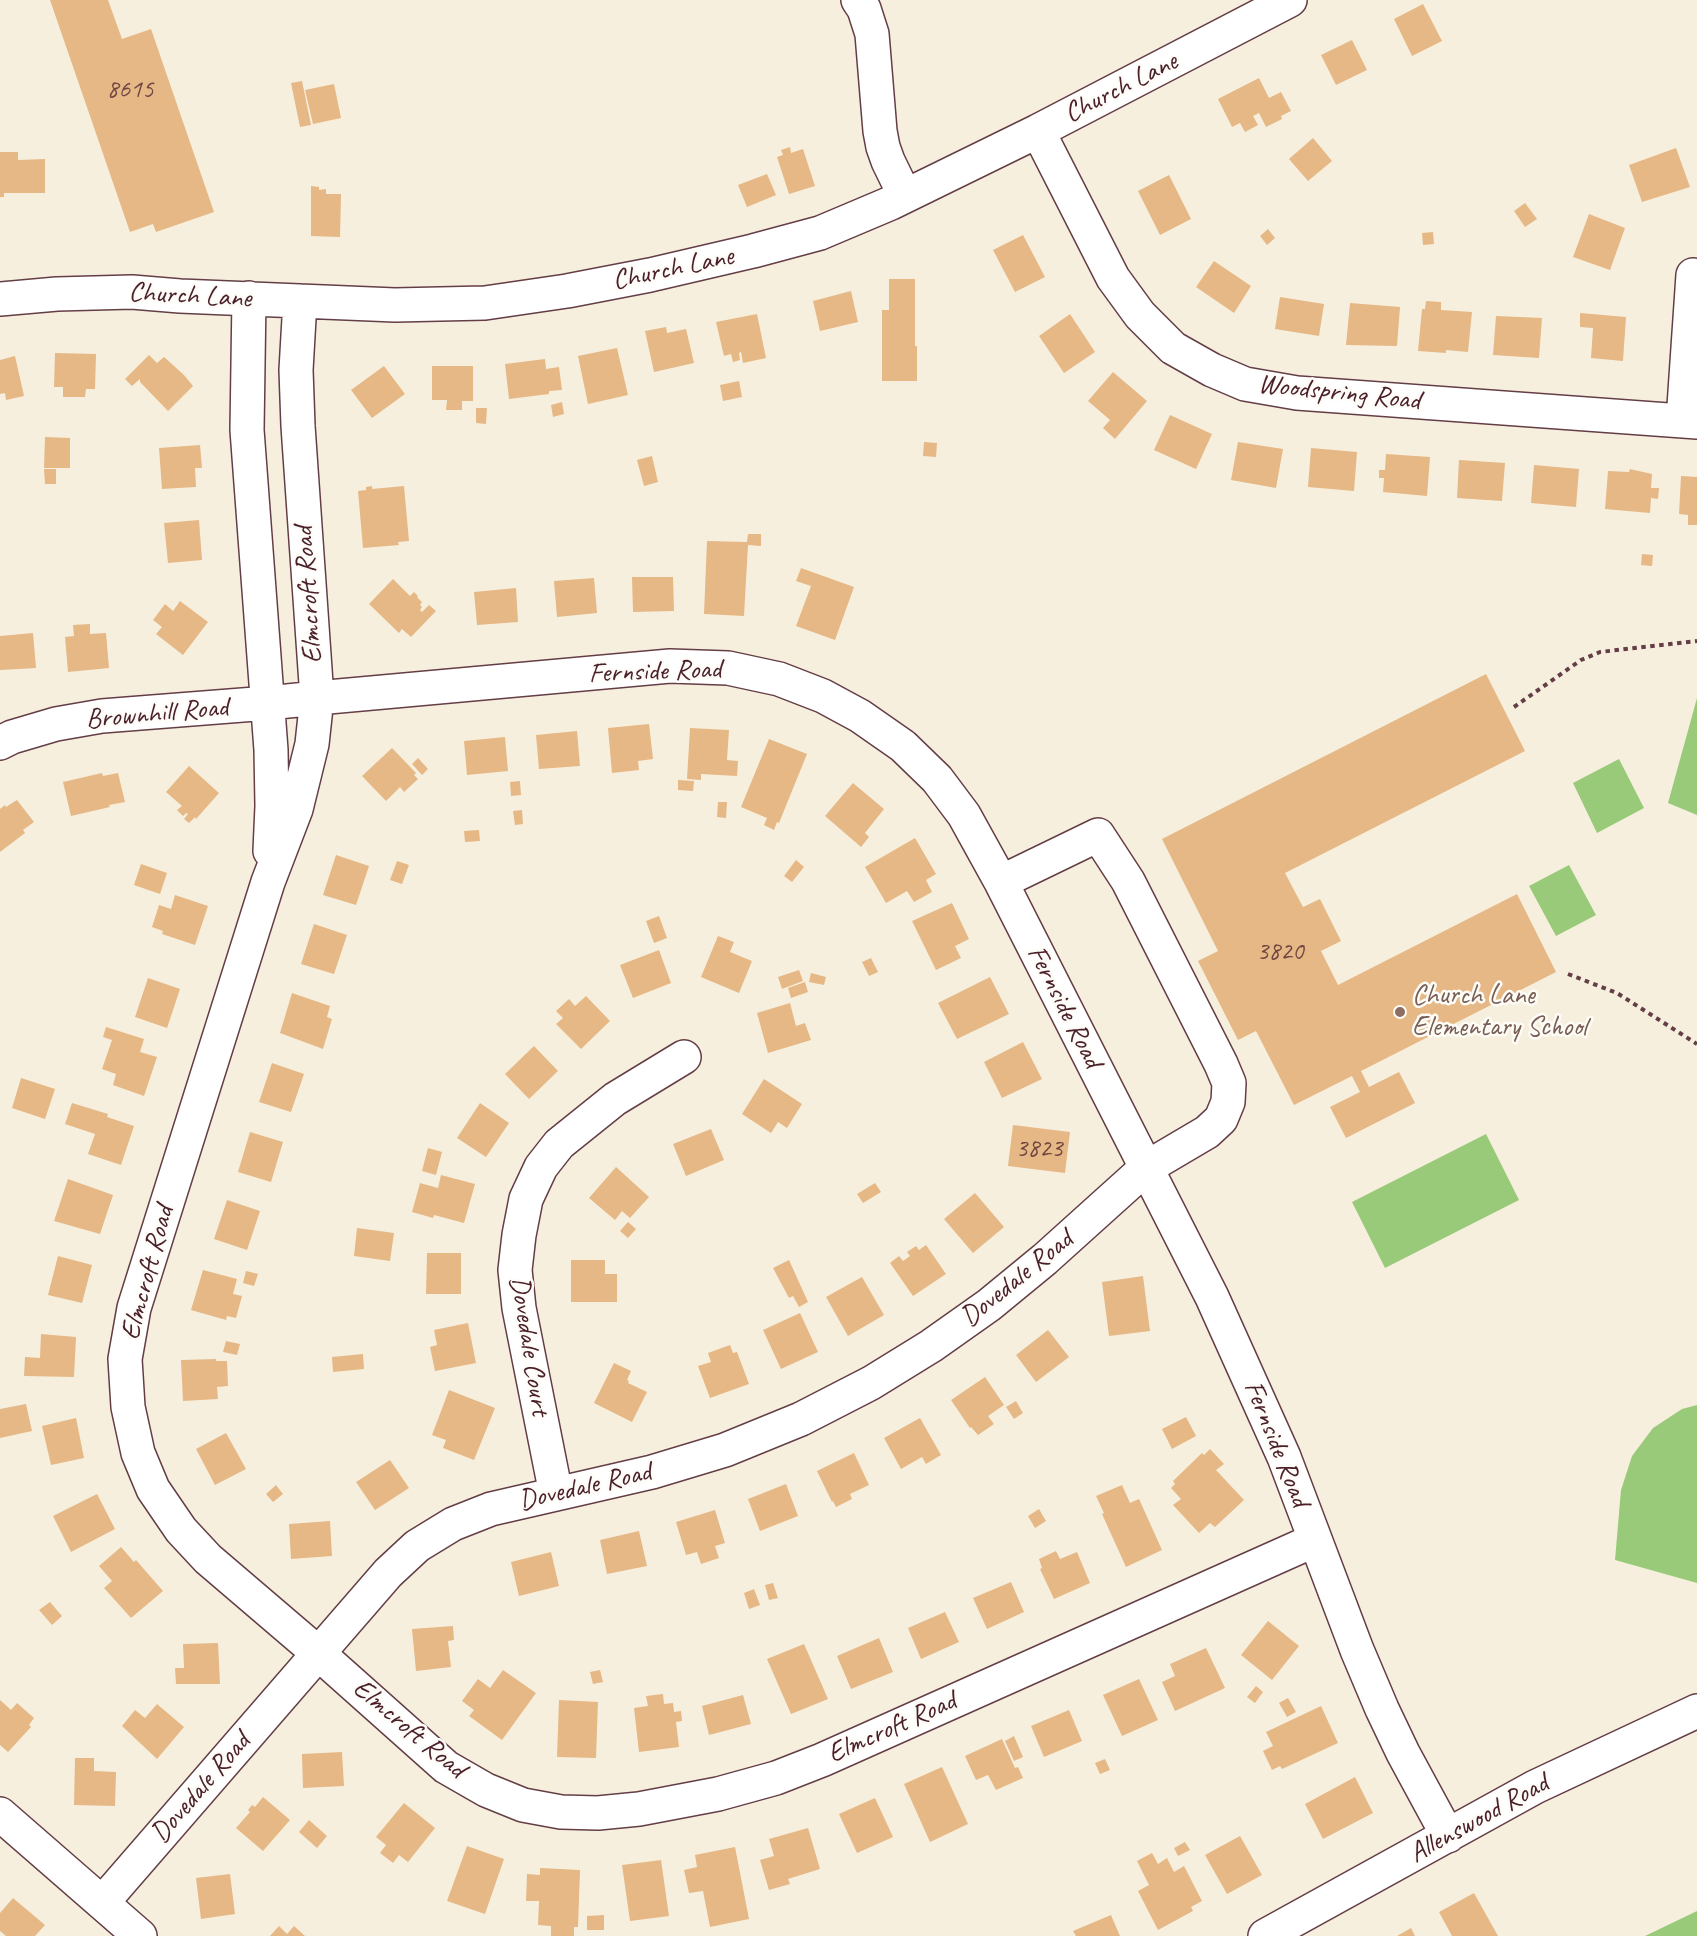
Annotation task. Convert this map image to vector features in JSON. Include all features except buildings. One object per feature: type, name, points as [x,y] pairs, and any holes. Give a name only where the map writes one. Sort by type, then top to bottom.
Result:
[{"type":"street","points":[[858,0],[864,9],[872,34],[883,147],[905,196]]},
{"type":"street","name":"Church Lane","points":[[0,299],[57,294],[132,292],[395,305],[485,303],[567,291],[673,270],[808,236],[891,203],[1038,131],[1290,0]]},
{"type":"street","name":"Woodspring Road","points":[[1038,131],[1113,278],[1140,315],[1173,348],[1212,370],[1245,384],[1297,393],[1690,422]]},
{"type":"street","points":[[1690,422],[1693,274]]},
{"type":"street","name":"Elmcroft Road","points":[[249,298],[247,430],[272,750],[268,882]]},
{"type":"street","name":"Elmcroft Road","points":[[300,301],[296,370],[298,426],[317,698],[312,744],[296,809],[268,882],[134,1308],[125,1359],[128,1407],[138,1453],[153,1489],[182,1530],[208,1560],[318,1653],[446,1767],[486,1790],[523,1805],[561,1812],[598,1813],[629,1810],[718,1794],[776,1778],[822,1760],[1315,1540]]},
{"type":"street","name":"Fernside Road","points":[[317,698],[670,666],[728,668],[779,679],[833,701],[860,716],[903,746],[938,779],[964,815],[1001,882],[1207,1287],[1284,1457],[1357,1650],[1382,1709],[1448,1836]]},
{"type":"street","name":"Brownhill Road","points":[[0,743],[12,737],[56,724],[102,716],[268,704],[317,698]]},
{"type":"street","name":"Dovedale Road","points":[[102,1903],[388,1573],[417,1546],[453,1524],[491,1509],[652,1472],[726,1450],[801,1419],[872,1383],[931,1346],[989,1305],[1045,1259],[1146,1168],[1207,1132],[1221,1119],[1228,1102],[1229,1083],[1221,1064],[1128,881],[1098,835],[1001,882]]},
{"type":"street","name":"Dovedale Court","points":[[556,1494],[519,1308],[515,1270],[526,1199],[541,1167],[559,1144],[615,1100],[684,1057]]},
{"type":"street","name":"Allenswood Road","points":[[1265,1936],[1535,1787],[1697,1711]]},
{"type":"street","points":[[0,1814],[140,1936]]},
{"type":"path","points":[[1514,707],[1581,660],[1600,652],[1697,641]]},
{"type":"path","points":[[1568,974],[1617,993],[1697,1044]]},
{"type":"green space","points":[[1697,698],[1697,815],[1668,803]]},
{"type":"green space","points":[[1619,759],[1644,808],[1597,833],[1573,783]]},
{"type":"green space","points":[[1569,865],[1596,915],[1556,936],[1529,886]]},
{"type":"green space","points":[[1486,1134],[1519,1200],[1385,1268],[1352,1202]]},
{"type":"green space","points":[[1697,1405],[1697,1583],[1615,1560],[1621,1490],[1632,1456],[1653,1428],[1682,1409]]},
{"type":"green space","points":[[1697,1911],[1697,1936],[1645,1936]]},
{"type":"place","name":"Church Lane Elementary School","points":[[1400,1012]]}]
